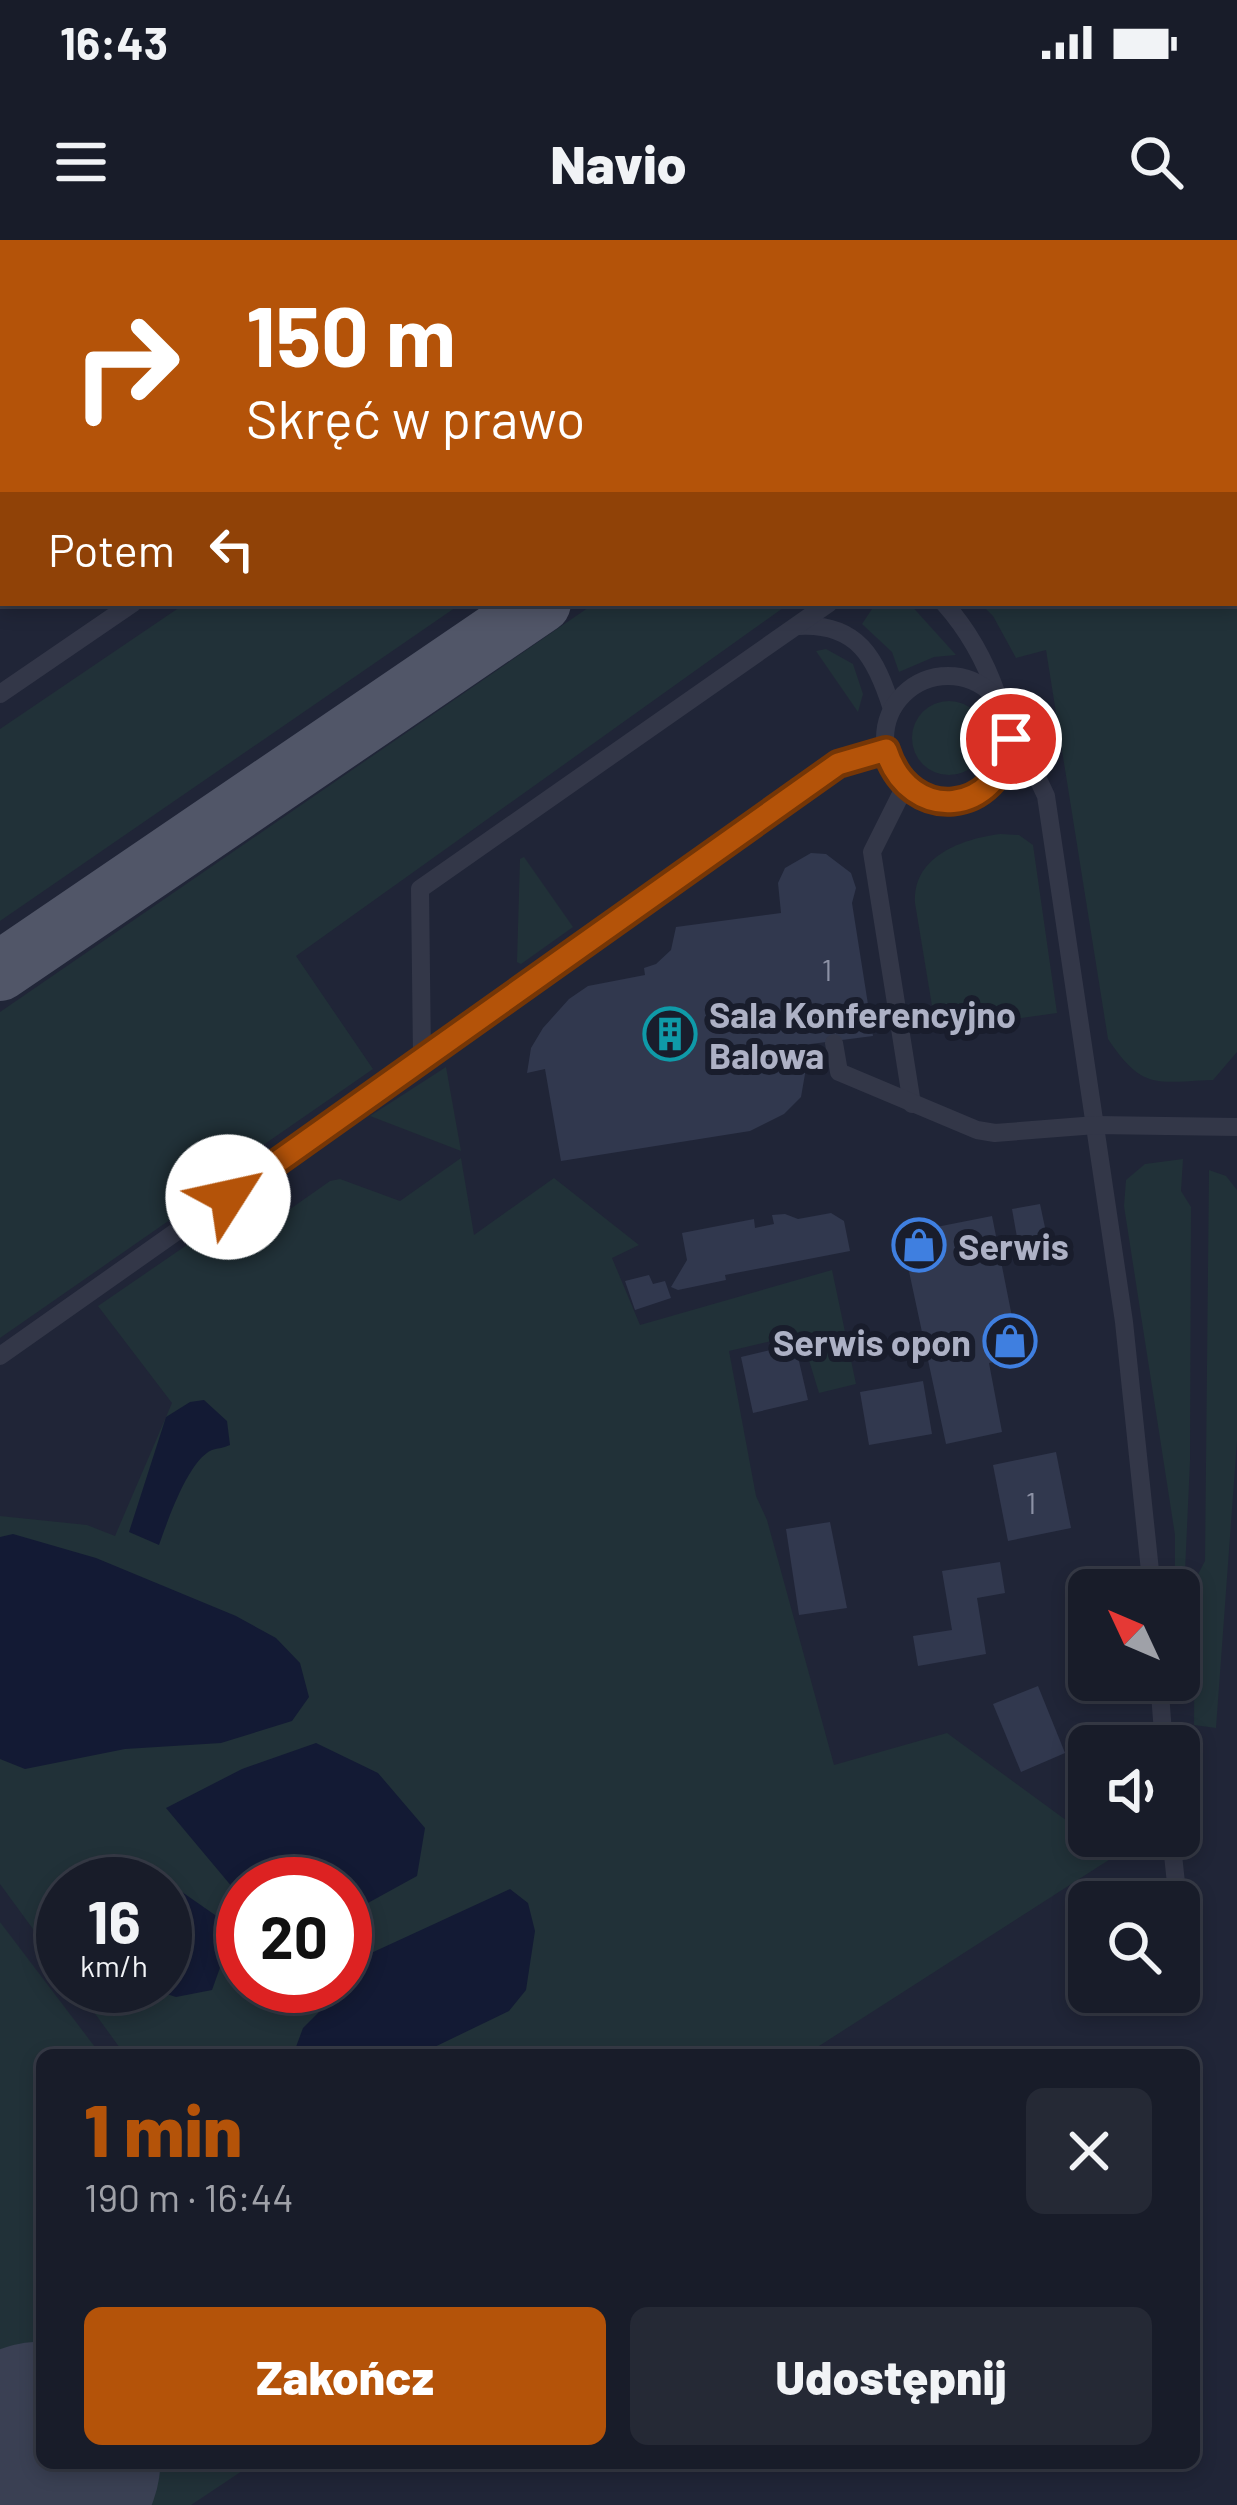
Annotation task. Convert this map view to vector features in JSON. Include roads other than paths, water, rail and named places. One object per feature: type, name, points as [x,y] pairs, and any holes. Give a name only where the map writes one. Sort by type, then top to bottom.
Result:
[{"type":"main road","points":[[0,971],[538,606]]},
{"type":"lane","points":[[0,694],[129,606]]},
{"type":"lane","points":[[422,1057],[420,890],[825,606]]},
{"type":"lane","points":[[947,606],[986,663],[1008,718],[1008,759],[982,792],[964,800],[943,802],[905,786],[892,769],[885,729],[905,692],[922,681],[964,677],[998,700]]},
{"type":"lane","points":[[799,626],[841,629],[853,639],[874,664],[892,709]]},
{"type":"lane","points":[[0,1356],[838,764],[886,750]]},
{"type":"lane","points":[[1008,759],[1038,779],[1046,796],[1126,1344],[1150,1569]]},
{"type":"lane","points":[[905,786],[872,852],[912,1104]]},
{"type":"lane","points":[[834,1043],[838,1072],[958,1125],[995,1133],[1096,1125],[1237,1126]]},
{"type":"water","points":[[204,1400],[227,1421],[230,1445],[212,1450],[195,1466],[159,1545],[129,1532],[166,1417],[190,1402]]},
{"type":"water","points":[[13,1534],[96,1558],[236,1616],[276,1638],[300,1663],[309,1697],[292,1721],[221,1743],[125,1749],[25,1769],[0,1759],[0,1537]]},
{"type":"water","points":[[316,1743],[378,1773],[425,1828],[417,1876],[372,1901],[372,1857],[216,1857],[216,1868],[166,1808],[242,1769]]},
{"type":"water","points":[[510,1889],[528,1903],[535,1931],[526,1990],[509,2011],[430,2049],[295,2049],[303,2028],[318,2013],[372,2013],[372,1953]]},
{"type":"water","points":[[192,1899],[216,1916],[212,1990],[192,1994]]},
{"type":"place","name":"Sala Konferencyjno Balowa","points":[[670,1034]]},
{"type":"place","name":"Serwis","points":[[919,1245]]},
{"type":"place","name":"Serwis opon","points":[[1010,1341]]}]
